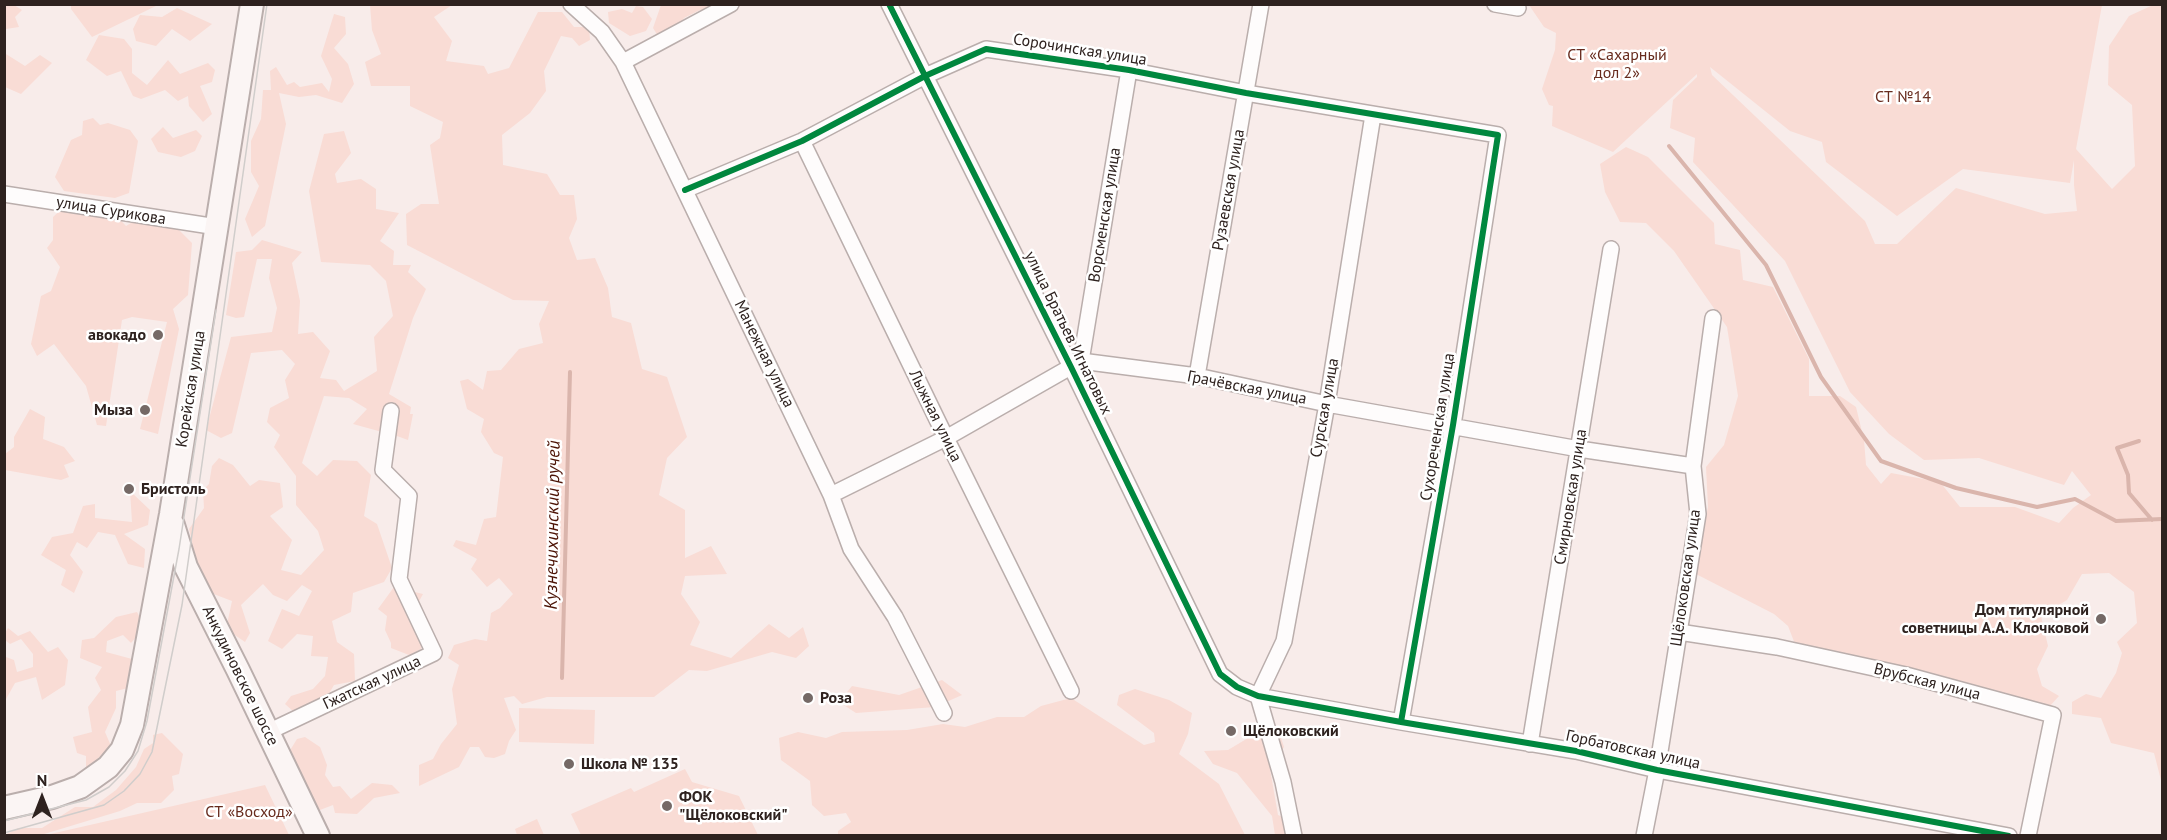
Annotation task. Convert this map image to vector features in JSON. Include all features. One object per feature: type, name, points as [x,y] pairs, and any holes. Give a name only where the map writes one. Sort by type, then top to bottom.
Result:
[{"type":"street","name":"Корейская улица","points":[[4,808],[52,797],[80,787],[108,767],[122,750],[132,725],[171,514],[252,4]]},
{"type":"street","name":"Манежная улица","points":[[571,4],[602,32],[623,62],[831,495],[851,549],[896,617],[944,713]]},
{"type":"street","points":[[623,62],[730,4]]},
{"type":"street","name":"улица Братьев Игнатовых","points":[[889,4],[1076,364],[1220,674]]},
{"type":"street","name":"Рузаевская улица","points":[[1197,376],[1261,4]]},
{"type":"street","points":[[1495,4],[1518,8]]},
{"type":"street","name":"Сорочинская улица","points":[[685,190],[802,141],[925,76],[986,50],[1129,70],[1246,93],[1498,135]]},
{"type":"street","name":"Ворсменская улица","points":[[1076,364],[1129,70]]},
{"type":"street","name":"Сурская улица","points":[[1258,696],[1284,641],[1327,404],[1373,115]]},
{"type":"street","name":"Сухореченская улица","points":[[1401,722],[1453,425],[1498,135]]},
{"type":"street","name":"Лыжная улица","points":[[802,141],[1071,691]]},
{"type":"street","name":"улица Сурикова","points":[[4,194],[217,227]]},
{"type":"street","name":"Смирновская улица","points":[[1530,744],[1611,249]]},
{"type":"street","name":"Щёлоковская улица","points":[[1644,836],[1657,770],[1698,514],[1693,466],[1713,318]]},
{"type":"street","points":[[831,495],[946,438],[1076,364]]},
{"type":"street","name":"Грачёвская улица","points":[[1076,364],[1197,376],[1327,404],[1579,449],[1693,466]]},
{"type":"street","name":"Гжатская улица","points":[[268,732],[434,653],[399,579],[410,496],[383,470],[391,411]]},
{"type":"street","name":"Анкудиновское шоссе","points":[[171,514],[179,549],[197,590],[318,836]]},
{"type":"street","points":[[159,585],[174,577],[183,579],[197,590]]},
{"type":"street","name":"Врубская улица","points":[[1679,632],[1777,647],[1906,675],[2053,715],[2028,836]]},
{"type":"street","name":"Горбатовская улица","points":[[1220,674],[1237,687],[1258,696],[1576,751],[1657,770],[2010,836]]},
{"type":"street","points":[[1258,696],[1283,782],[1294,836]]},
{"type":"green space","points":[[71,4],[158,5],[92,37],[71,9]]},
{"type":"green space","points":[[14,5],[22,10],[15,17],[19,27],[6,29],[5,6]]},
{"type":"green space","points":[[370,5],[452,5],[434,17],[452,41],[446,61],[484,66],[488,74],[509,68],[538,12],[562,12],[574,27],[589,27],[590,40],[579,46],[572,38],[561,36],[544,71],[546,91],[530,113],[502,135],[503,165],[547,174],[560,195],[574,195],[577,219],[569,238],[577,260],[595,258],[608,288],[612,317],[631,323],[642,369],[667,377],[687,437],[667,458],[659,495],[685,510],[685,558],[711,546],[727,574],[685,576],[681,594],[700,622],[690,645],[731,658],[769,624],[789,638],[803,627],[809,646],[796,658],[772,652],[707,671],[689,670],[654,697],[547,697],[522,704],[514,696],[504,698],[516,730],[505,754],[494,758],[485,757],[479,747],[470,747],[459,767],[419,786],[419,765],[433,759],[441,744],[457,724],[452,689],[459,665],[448,658],[454,645],[475,639],[487,641],[491,613],[500,608],[513,594],[499,578],[487,587],[471,569],[477,559],[453,546],[456,540],[476,545],[484,519],[496,517],[503,457],[494,453],[481,432],[484,419],[467,409],[460,381],[468,379],[483,390],[487,371],[501,370],[519,349],[543,343],[539,324],[549,301],[513,300],[407,245],[406,214],[421,204],[439,204],[430,145],[440,138],[443,122],[410,106],[410,86],[371,86],[365,62],[381,54],[372,30]]},
{"type":"green space","points":[[661,5],[721,5],[708,11],[700,10],[684,18],[679,26],[658,36],[653,28]]},
{"type":"green space","points":[[1529,5],[2102,5],[2076,149],[2112,189],[2135,166],[2132,105],[2108,85],[2109,46],[2129,16],[2153,5],[2162,5],[2162,784],[2154,753],[2111,743],[2101,718],[2072,714],[2072,702],[2086,694],[2101,698],[2116,673],[2122,653],[2117,642],[2137,623],[2134,592],[2109,573],[2082,574],[2067,600],[2041,616],[2048,646],[2037,669],[2042,686],[2059,696],[2049,707],[1903,666],[1795,644],[1788,626],[1774,614],[1694,573],[1708,507],[1706,467],[1724,445],[1738,396],[1727,327],[1674,251],[1646,223],[1620,222],[1605,192],[1600,164],[1626,147],[1648,157],[1714,223],[1715,244],[1740,250],[1743,280],[1773,287],[1809,359],[1809,396],[1840,396],[1856,407],[1864,440],[1866,465],[1881,484],[1891,473],[1940,482],[1960,507],[2015,507],[2059,523],[2073,508],[2091,495],[2072,471],[2064,485],[1979,458],[1924,460],[1889,434],[1850,392],[1785,261],[1693,162],[1695,138],[1670,128],[1673,100],[1697,77],[1697,74],[1613,152],[1552,126],[1553,106],[1549,105],[1542,89],[1555,50],[1556,33],[1544,27]],"holes":[[[1710,67],[1790,131],[1822,142],[1826,162],[1897,216],[1963,169],[2070,183],[2074,160],[2077,211],[2045,214],[1956,188],[1897,244],[1875,244],[1865,221],[1712,75]]]},
{"type":"green space","points":[[636,6],[643,7],[652,19],[646,31],[630,36],[609,23],[608,12],[622,9],[632,13]]},
{"type":"green space","points":[[177,8],[212,24],[190,41],[172,29],[156,46],[136,41],[133,29],[140,15],[162,17]]},
{"type":"green space","points":[[334,14],[345,17],[346,34],[334,48],[348,64],[354,84],[342,103],[316,95],[299,97],[279,93],[286,124],[265,226],[252,237],[245,219],[259,186],[251,172],[251,141],[261,119],[263,90],[271,90],[270,71],[276,67],[287,85],[294,82],[300,87],[322,83],[329,92],[332,79],[321,56]]},
{"type":"green space","points":[[99,35],[124,39],[132,49],[132,73],[147,85],[168,60],[180,74],[208,63],[215,70],[212,82],[200,86],[212,114],[203,122],[189,106],[188,96],[178,101],[165,90],[141,99],[133,96],[121,71],[107,76],[86,60]]},
{"type":"green space","points":[[6,54],[25,66],[40,55],[52,63],[21,94],[5,87]]},
{"type":"green space","points":[[93,118],[100,125],[108,123],[130,130],[138,141],[129,193],[115,198],[64,191],[55,177],[71,140],[82,135],[83,121]]},
{"type":"green space","points":[[163,127],[173,138],[196,130],[202,136],[195,151],[181,157],[158,152],[151,139]]},
{"type":"green space","points":[[344,131],[351,153],[335,174],[337,183],[361,179],[376,189],[376,209],[399,213],[380,241],[394,251],[393,265],[411,265],[408,272],[426,289],[413,318],[389,394],[411,407],[410,414],[413,414],[408,440],[397,436],[393,439],[393,435],[353,424],[367,409],[349,398],[324,396],[302,463],[317,476],[333,460],[357,461],[371,475],[364,516],[377,524],[392,568],[384,582],[353,593],[351,612],[332,621],[337,642],[354,654],[355,681],[334,685],[324,702],[294,712],[285,704],[291,696],[313,689],[325,676],[328,657],[311,656],[313,636],[297,634],[282,649],[268,641],[282,609],[299,616],[312,591],[302,585],[287,601],[273,595],[263,584],[241,605],[250,633],[245,642],[226,629],[232,601],[203,590],[189,529],[204,508],[203,490],[209,484],[212,466],[219,458],[233,465],[250,486],[259,480],[280,483],[283,507],[270,516],[292,540],[281,570],[301,575],[324,550],[318,531],[296,505],[296,476],[274,447],[280,435],[267,422],[270,408],[289,398],[285,380],[295,364],[282,350],[251,353],[232,433],[221,438],[206,430],[231,337],[272,332],[277,308],[269,278],[272,259],[257,259],[244,317],[236,318],[226,315],[236,252],[252,250],[262,240],[302,252],[292,263],[300,301],[298,334],[313,332],[330,351],[320,378],[336,380],[344,391],[377,371],[374,337],[393,316],[386,281],[370,265],[321,262],[309,191],[324,134]]},
{"type":"green space","points":[[67,204],[106,205],[126,226],[146,214],[165,216],[192,243],[188,295],[173,309],[179,329],[158,434],[140,429],[167,322],[132,317],[122,320],[106,426],[97,425],[86,386],[54,344],[37,356],[31,344],[41,296],[51,291],[60,267],[47,248],[53,240],[53,217]]},
{"type":"green space","points":[[30,409],[45,417],[43,439],[64,447],[75,461],[64,465],[69,477],[61,480],[5,470],[5,454],[14,447],[14,437]]},
{"type":"green space","points":[[130,491],[150,510],[148,525],[124,534],[145,549],[144,568],[128,564],[115,535],[98,532],[87,548],[77,542],[70,555],[83,572],[74,593],[61,585],[66,570],[41,555],[52,537],[73,533],[83,506],[95,504],[95,518],[132,522]]},
{"type":"green space","points":[[394,587],[423,594],[416,607],[426,625],[421,649],[409,655],[391,648],[385,630],[387,616],[378,609]]},
{"type":"green space","points":[[137,612],[145,627],[131,643],[123,635],[107,641],[106,652],[132,659],[135,677],[128,688],[116,691],[116,708],[105,732],[111,746],[86,770],[86,756],[77,753],[73,737],[92,732],[88,707],[101,690],[95,678],[102,667],[80,658],[82,640],[94,638],[116,617]]},
{"type":"green space","points":[[8,628],[18,636],[30,631],[48,652],[58,647],[68,660],[65,685],[42,700],[36,677],[15,683],[5,701],[6,657],[14,660],[17,672],[33,667],[33,654],[21,639],[10,644],[5,640]]},
{"type":"green space","points":[[942,680],[962,695],[935,707],[856,713],[839,702],[852,686],[899,695]]},
{"type":"green space","points":[[1135,689],[1169,700],[1192,713],[1188,734],[1179,754],[1219,784],[1245,835],[838,835],[838,831],[851,822],[846,813],[824,816],[812,805],[810,781],[781,760],[779,738],[798,732],[826,738],[842,732],[907,730],[943,724],[965,727],[997,717],[1024,717],[1041,706],[1071,698],[1144,745],[1155,742],[1154,733],[1117,705],[1119,695]]},
{"type":"green space","points":[[519,708],[595,710],[594,744],[519,742]]},
{"type":"green space","points":[[162,733],[183,754],[179,774],[172,776],[174,790],[161,803],[137,803],[120,811],[41,835],[5,835],[18,828],[42,828],[75,807],[93,807],[116,790],[136,767],[144,749],[153,743],[153,735]]},
{"type":"green space","points":[[1280,735],[1284,747],[1270,769],[1278,815],[1300,824],[1303,835],[1275,835],[1272,816],[1237,773],[1213,764],[1204,751],[1228,750],[1248,738]]},
{"type":"green space","points":[[305,737],[320,747],[327,765],[325,775],[333,787],[340,786],[351,799],[372,783],[392,785],[400,793],[374,798],[357,814],[335,813],[333,805],[320,810],[304,797],[289,752],[297,739]]},
{"type":"green space","name":"ФОК \"Щёлоковский\"","points":[[685,769],[692,782],[739,796],[758,835],[581,835],[571,814],[631,788],[634,792]]},
{"type":"green space","name":"СТ «Восход»","points":[[265,785],[289,835],[46,835]]},
{"type":"green space","points":[[537,819],[544,835],[517,835],[515,829]]},
{"type":"waterway","points":[[1669,146],[1766,265],[1821,377],[1881,461],[1956,488],[2037,507],[2075,499],[2116,521],[2162,519]]},
{"type":"waterway","name":"Кузнечихинский ручей","points":[[562,678],[570,372]]},
{"type":"waterway","points":[[2139,441],[2117,448],[2128,475],[2129,493],[2152,520]]},
{"type":"tram line","points":[[4,833],[104,805],[124,791],[140,774],[152,752],[182,605],[267,4]]},
{"type":"tram line","points":[[4,821],[86,800],[109,787],[125,771],[138,751],[147,721],[179,549],[216,310]]},
{"type":"cycle path","points":[[889,4],[1071,367],[1220,674],[1237,687],[1258,696],[1576,751],[1657,770],[2009,836]]},
{"type":"cycle path","points":[[685,190],[802,141],[925,76],[986,49],[1129,70],[1246,93],[1498,135],[1453,425],[1401,722]]},
{"type":"place","name":"авокадо","points":[[158,335]]},
{"type":"place","name":"Мыза","points":[[145,410]]},
{"type":"place","name":"Бристоль","points":[[129,489]]},
{"type":"place","name":"Дом титулярной советницы А.А. Клочковой","points":[[2101,619]]},
{"type":"place","name":"Роза","points":[[808,698]]},
{"type":"place","name":"Щёлоковский","points":[[1231,731]]},
{"type":"place","name":"Школа № 135","points":[[569,764]]},
{"type":"place","name":"ФОК \"Щёлоковский\"","points":[[667,806]]},
{"type":"park label","name":"СТ «Сахарный дол 2»","points":[[1617,64]]},
{"type":"park label","name":"СТ №14","points":[[1903,97]]}]
